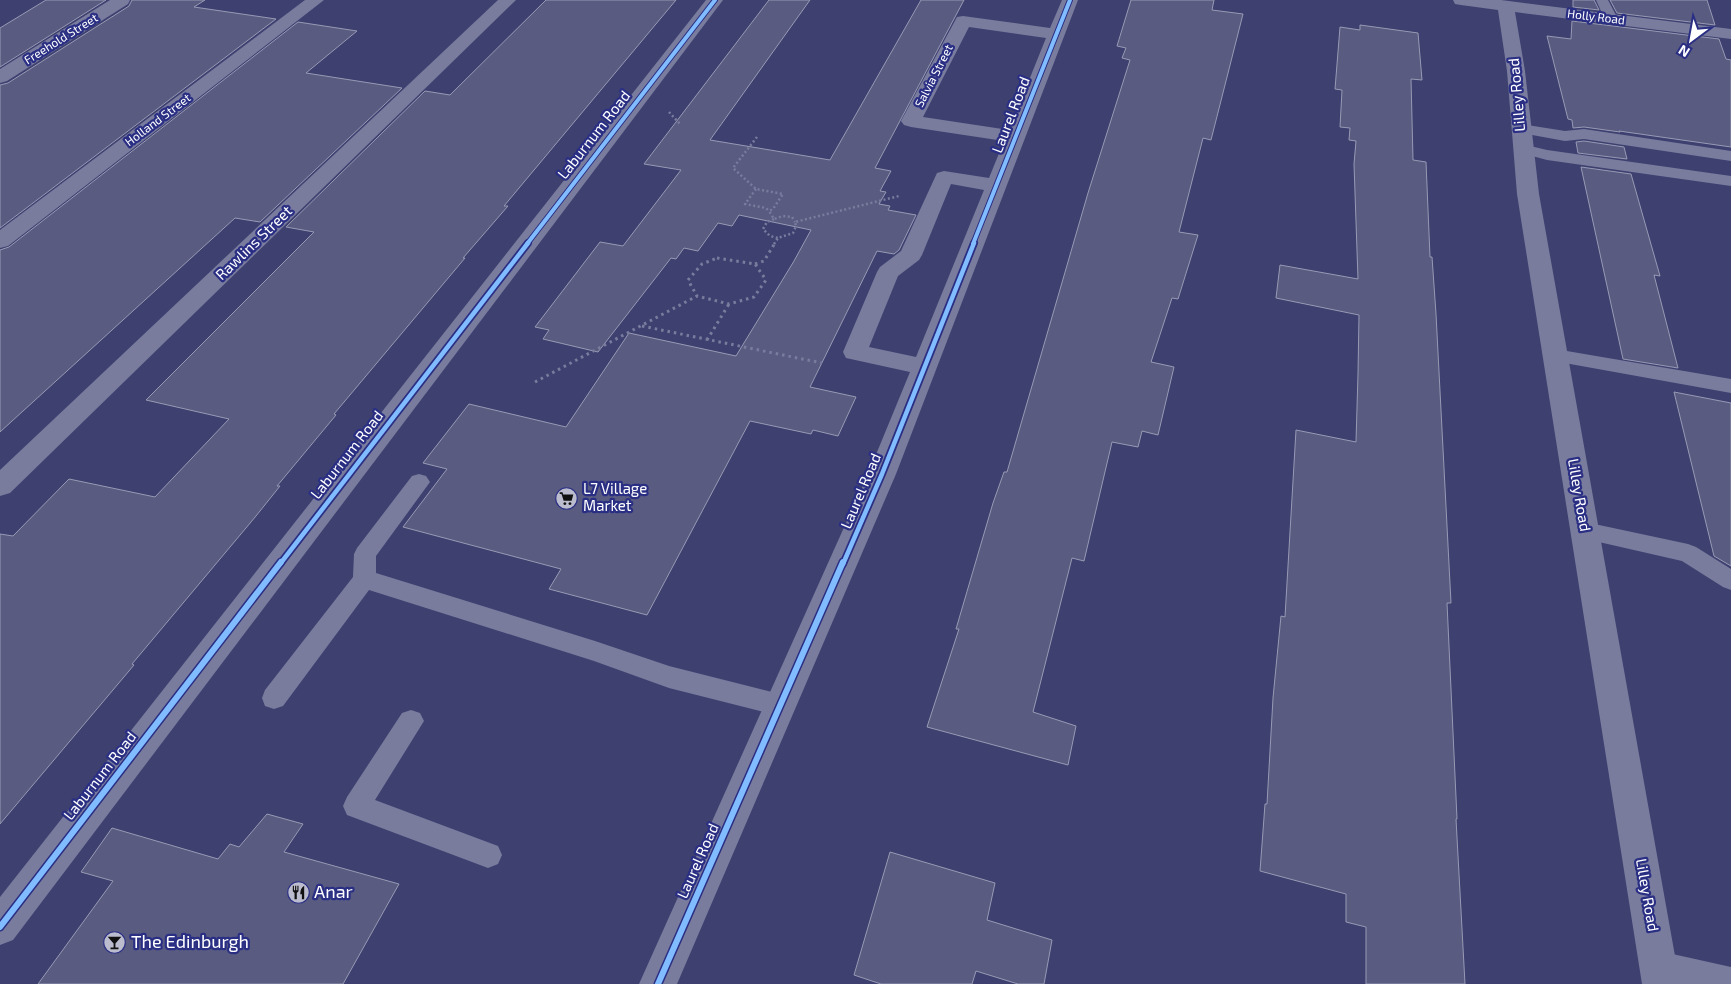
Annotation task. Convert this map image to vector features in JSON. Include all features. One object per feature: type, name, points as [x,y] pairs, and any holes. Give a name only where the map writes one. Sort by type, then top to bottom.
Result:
[{"type":"street","name":"Freehold Street","points":[[0,77],[122,0]]},
{"type":"street","name":"Holland Street","points":[[0,240],[316,0]]},
{"type":"street","name":"Rawlins Street","points":[[0,486],[508,0]]},
{"type":"street","name":"Laburnum Road","points":[[0,927],[715,0]]},
{"type":"street","name":"Laurel Road","points":[[658,984],[882,474],[1070,0]]},
{"type":"street","name":"Holly Road","points":[[1461,0],[1731,34]]},
{"type":"street","name":"Lilley Road","points":[[1506,6],[1516,71],[1528,194],[1660,975]]},
{"type":"street","name":"Salvia Street","points":[[1016,137],[911,121],[963,21],[1056,34]]},
{"type":"street","points":[[925,367],[855,352],[888,272],[911,256],[944,177],[997,186]]},
{"type":"lane","points":[[1602,0],[1611,19]]},
{"type":"lane","points":[[1522,139],[1584,134],[1731,156]]},
{"type":"lane","points":[[1522,139],[1547,155],[1731,180]]},
{"type":"lane","points":[[1555,355],[1731,386]]},
{"type":"lane","points":[[274,698],[364,579],[365,554],[419,482]]},
{"type":"lane","points":[[1585,531],[1688,553],[1731,581]]},
{"type":"lane","points":[[364,579],[595,651],[669,678],[780,705]]},
{"type":"lane","points":[[411,721],[356,806],[488,855]]},
{"type":"lane","points":[[1660,975],[1731,982]]},
{"type":"path","points":[[757,137],[734,168],[756,189],[783,194],[773,209],[769,211]]},
{"type":"path","points":[[756,189],[745,204],[766,208],[774,219]]},
{"type":"path","points":[[794,222],[871,202],[915,193],[937,194]]},
{"type":"path","points":[[783,216],[792,217],[794,222],[796,226],[792,233],[778,238],[770,236],[763,228],[767,222],[783,216]]},
{"type":"path","points":[[697,296],[688,280],[698,266],[723,257],[755,264],[764,260],[778,238]]},
{"type":"path","points":[[536,382],[697,296],[729,304],[754,297],[766,280],[755,264]]},
{"type":"path","points":[[707,340],[729,304]]},
{"type":"path","points":[[642,326],[824,363],[855,352]]},
{"type":"building","points":[[46,0],[106,0],[0,67],[0,28]]},
{"type":"building","points":[[132,0],[205,0],[194,7],[276,19],[0,228],[0,85],[8,83],[129,6]]},
{"type":"building","points":[[546,0],[676,0],[504,206],[508,206],[334,414],[336,415],[277,486],[280,486],[132,664],[134,665],[0,824],[0,534],[13,536],[69,479],[155,497],[229,419],[146,400],[314,232],[286,227],[425,91],[450,95]]},
{"type":"building","points":[[769,0],[810,0],[710,140],[830,160],[921,0],[964,0],[875,168],[891,171],[880,191],[886,192],[879,204],[890,206],[888,210],[916,215],[899,250],[894,254],[877,251],[810,387],[856,397],[838,436],[813,430],[811,434],[750,421],[647,615],[549,589],[561,569],[403,527],[447,469],[423,463],[469,404],[566,427],[629,333],[736,356],[811,230],[739,215],[732,226],[718,223],[698,251],[684,248],[676,259],[671,258],[598,352],[543,339],[549,330],[535,327],[600,242],[623,246],[681,170],[644,164]]},
{"type":"building","points":[[1131,0],[1214,0],[1212,10],[1243,14],[1211,140],[1203,138],[1179,232],[1198,235],[1178,299],[1172,298],[1151,362],[1174,367],[1158,435],[1142,431],[1138,447],[1112,442],[1084,561],[1072,558],[1033,712],[1076,726],[1068,765],[927,727],[959,629],[956,629],[993,503],[1004,472],[1007,472],[1088,193],[1130,60],[1122,58],[1126,48],[1117,46]]},
{"type":"building","points":[[1573,0],[1594,0],[1599,10],[1573,7]]},
{"type":"building","points":[[1610,0],[1707,0],[1715,25],[1617,13]]},
{"type":"building","points":[[1572,21],[1719,39],[1726,59],[1731,60],[1731,147],[1619,131],[1584,127],[1573,128],[1572,120],[1568,119],[1547,36],[1571,39]]},
{"type":"building","points":[[298,22],[357,31],[306,73],[402,88],[260,222],[235,218],[0,432],[0,250],[9,247]]},
{"type":"building","points":[[1360,25],[1418,33],[1422,80],[1411,79],[1413,160],[1426,162],[1430,257],[1432,257],[1436,314],[1451,603],[1447,603],[1465,984],[1366,984],[1366,927],[1346,922],[1346,894],[1260,871],[1281,616],[1285,617],[1296,430],[1356,442],[1358,374],[1359,315],[1276,298],[1280,265],[1358,279],[1354,164],[1356,141],[1349,140],[1350,128],[1340,127],[1342,90],[1335,89],[1340,27],[1360,30]]},
{"type":"building","points":[[1584,141],[1624,147],[1627,159],[1578,153],[1576,142]]},
{"type":"building","points":[[1581,167],[1631,174],[1660,276],[1654,275],[1678,368],[1623,359]]},
{"type":"building","points":[[1674,392],[1731,403],[1731,566],[1714,556]]},
{"type":"building","name":"Anar","points":[[267,814],[303,824],[284,852],[399,884],[343,984],[38,984],[113,881],[81,872],[112,828],[218,859],[230,844],[239,847]]},
{"type":"building","points":[[890,852],[995,883],[987,920],[1052,940],[1044,984],[1018,984],[976,971],[972,984],[881,984],[854,975]]},
{"type":"cycle path","points":[[0,927],[715,0]]},
{"type":"cycle path","points":[[658,984],[882,474],[1070,0]]},
{"type":"place","name":"L7 Village Market","points":[[567,498]]},
{"type":"place","name":"Anar","points":[[298,892]]},
{"type":"place","name":"The Edinburgh","points":[[115,942]]}]
